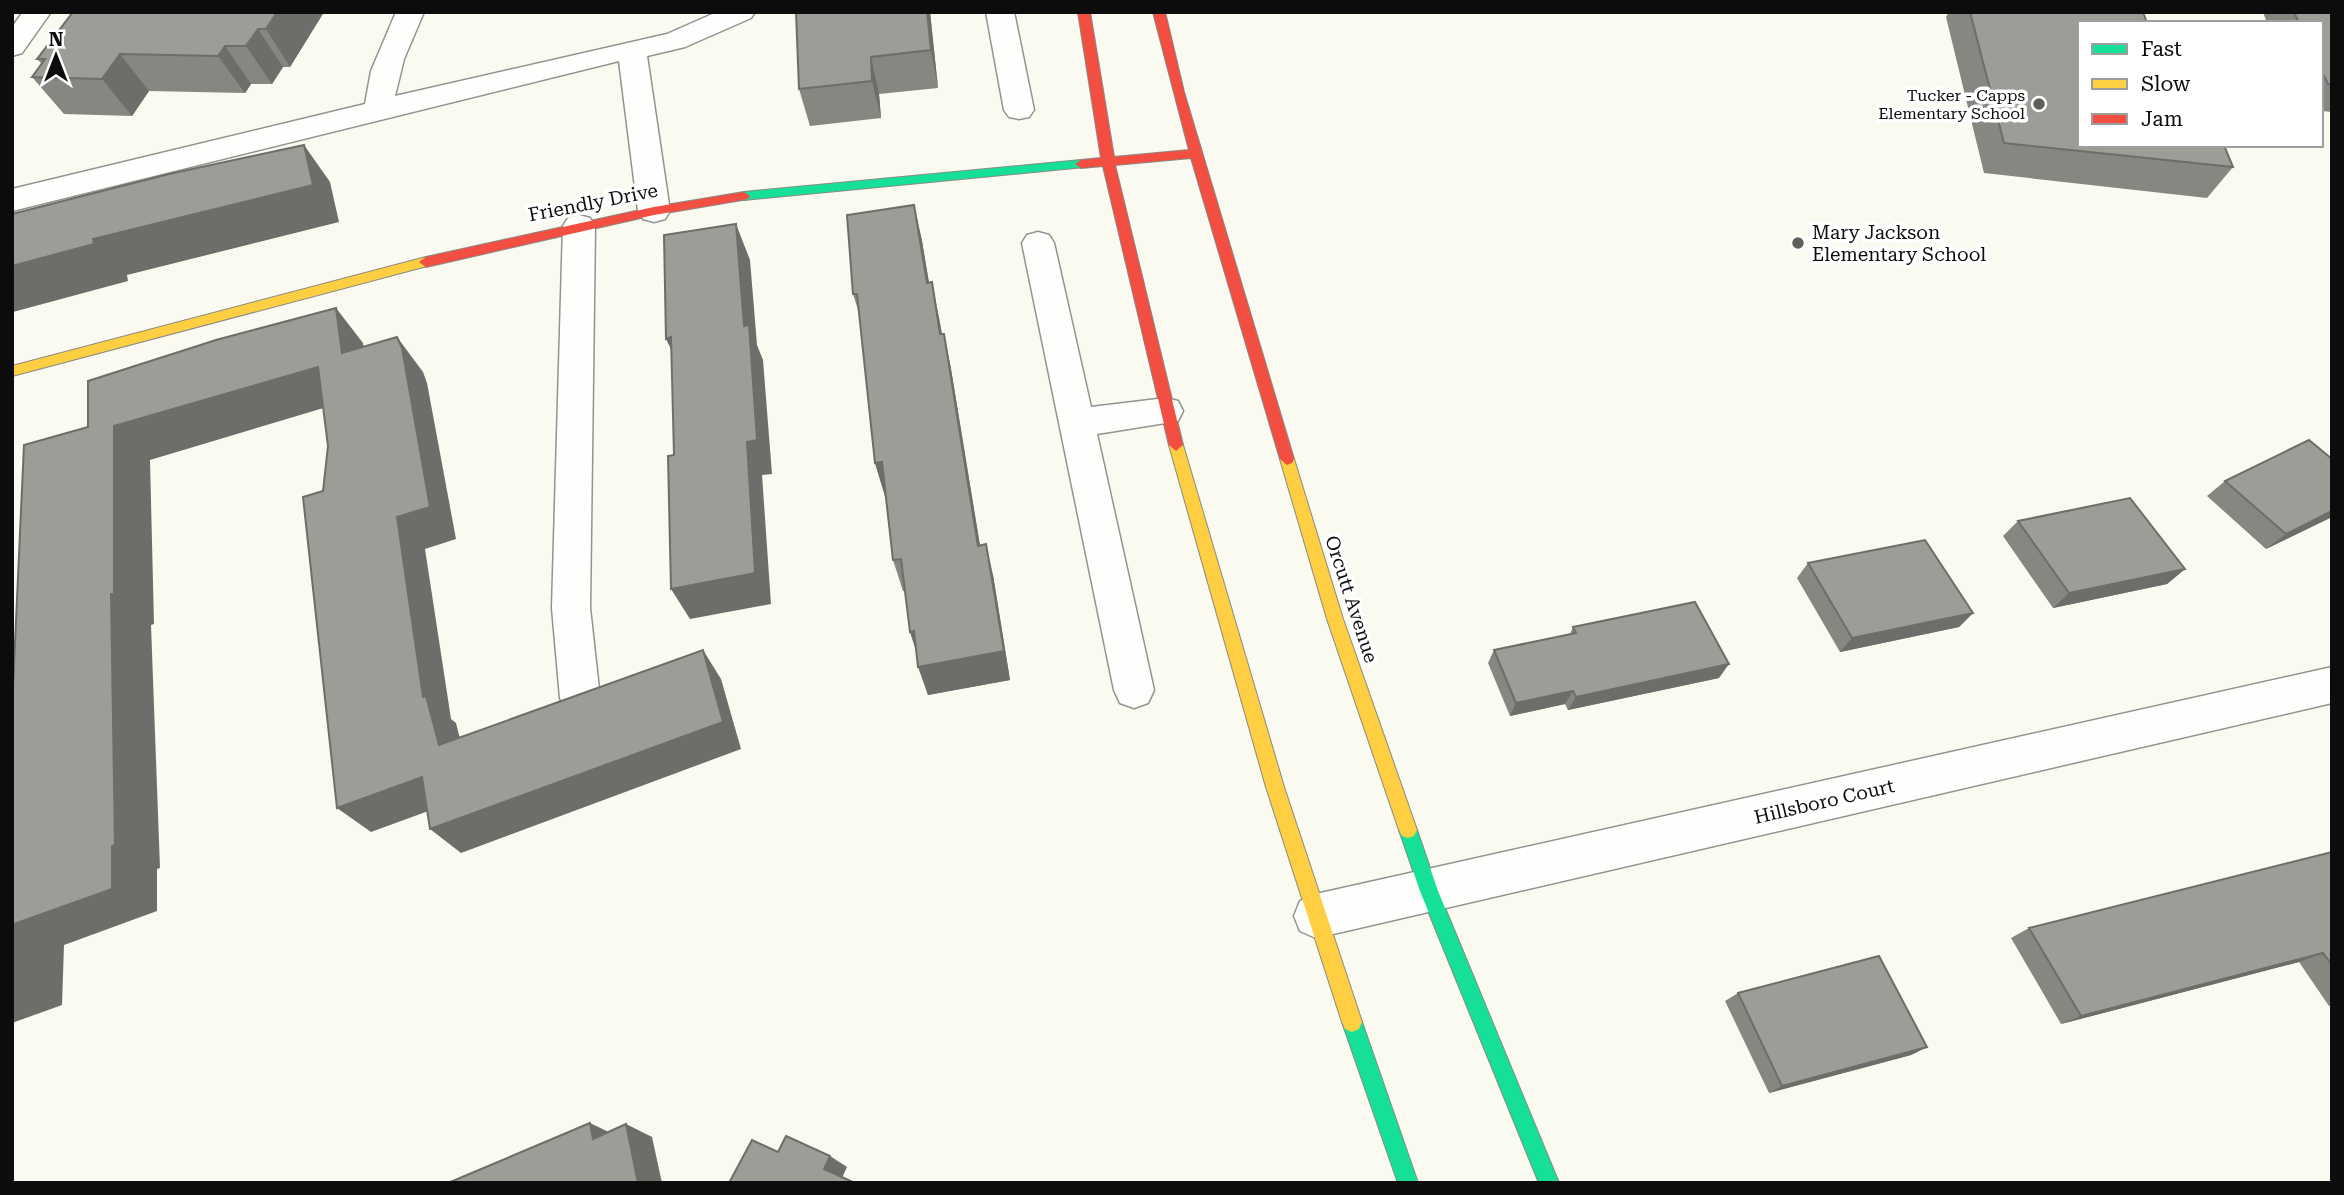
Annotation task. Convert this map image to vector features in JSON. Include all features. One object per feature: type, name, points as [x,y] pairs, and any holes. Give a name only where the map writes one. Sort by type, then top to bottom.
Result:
[{"type":"main road","points":[[1084,12],[1108,160],[1166,411],[1316,916],[1408,1183]]},
{"type":"main road","name":"Orcutt Avenue","points":[[1159,12],[1197,153],[1335,619],[1429,891],[1549,1183]]},
{"type":"main road","name":"Friendly Drive","points":[[12,371],[455,254],[654,211],[746,196],[1197,153]]},
{"type":"street","points":[[12,47],[37,12]]},
{"type":"street","points":[[379,109],[379,87],[410,12]]},
{"type":"street","points":[[12,200],[695,34],[741,12]]},
{"type":"street","points":[[1000,12],[1019,110]]},
{"type":"street","points":[[632,50],[654,211]]},
{"type":"street","points":[[579,226],[571,608],[580,698]]},
{"type":"street","points":[[1038,243],[1134,690]]},
{"type":"street","points":[[1076,423],[1166,411]]},
{"type":"street","name":"Hillsboro Court","points":[[1316,916],[2332,685]]},
{"type":"building","points":[[73,12],[277,12],[266,29],[258,29],[246,46],[225,46],[218,56],[120,54],[102,79],[32,77],[45,59],[37,59]]},
{"type":"building","points":[[796,12],[927,12],[931,50],[871,57],[872,81],[799,89]]},
{"type":"building","points":[[1970,12],[2143,12],[2146,21],[2078,21],[2078,147],[2225,147],[2233,167],[2004,143]]},
{"type":"building","points":[[2294,12],[2332,12],[2332,85],[2328,84],[2323,74],[2323,21],[2298,21]]},
{"type":"building","points":[[304,145],[313,185],[93,239],[94,244],[12,266],[12,214],[169,174]]},
{"type":"building","points":[[914,205],[927,283],[932,282],[940,334],[944,334],[978,546],[986,544],[1004,651],[918,667],[914,631],[910,632],[901,559],[893,560],[882,462],[875,463],[857,294],[853,294],[847,215]]},
{"type":"building","points":[[736,224],[744,326],[749,325],[757,440],[747,442],[755,573],[671,589],[668,456],[674,455],[671,337],[666,339],[664,235]]},
{"type":"building","points":[[336,308],[342,353],[397,337],[402,348],[430,507],[397,517],[423,697],[426,696],[439,745],[703,650],[723,722],[430,829],[422,777],[337,808],[303,497],[323,491],[328,446],[318,367],[114,426],[114,594],[111,594],[115,845],[112,846],[112,889],[14,924],[12,953],[12,709],[24,445],[88,427],[88,381],[216,340]]},
{"type":"building","points":[[2309,440],[2332,459],[2332,511],[2286,534],[2225,481]]},
{"type":"building","points":[[2130,498],[2185,569],[2069,593],[2018,521]]},
{"type":"building","points":[[1925,540],[1973,613],[1852,638],[1808,563]]},
{"type":"building","points":[[1695,602],[1729,664],[1576,697],[1573,691],[1516,703],[1494,650],[1576,633],[1573,627]]},
{"type":"building","points":[[2332,852],[2332,965],[2323,953],[2081,1016],[2029,928]]},
{"type":"building","points":[[1879,956],[1927,1047],[1782,1086],[1738,993]]},
{"type":"building","points":[[590,1123],[593,1139],[626,1124],[638,1183],[448,1183]]},
{"type":"building","points":[[786,1136],[830,1156],[824,1169],[855,1183],[729,1183],[752,1140],[778,1152]]},
{"type":"traffic: fast","points":[[744,196],[1081,164]]},
{"type":"traffic: fast","points":[[1408,830],[1429,891],[1549,1183]]},
{"type":"traffic: fast","points":[[1352,1022],[1408,1183]]},
{"type":"traffic: slow","points":[[12,371],[426,262]]},
{"type":"traffic: slow","points":[[1176,445],[1275,787],[1352,1022]]},
{"type":"traffic: slow","points":[[1287,459],[1335,619],[1408,830]]},
{"type":"traffic: jam","points":[[1084,12],[1108,160],[1176,445]]},
{"type":"traffic: jam","points":[[1159,12],[1178,92],[1287,459]]},
{"type":"traffic: jam","points":[[1081,164],[1197,153]]},
{"type":"traffic: jam","points":[[426,262],[654,211],[744,196]]},
{"type":"place","name":"Tucker - Capps Elementary School","points":[[2039,104]]},
{"type":"place","name":"Mary Jackson Elementary School","points":[[1798,243]]}]
